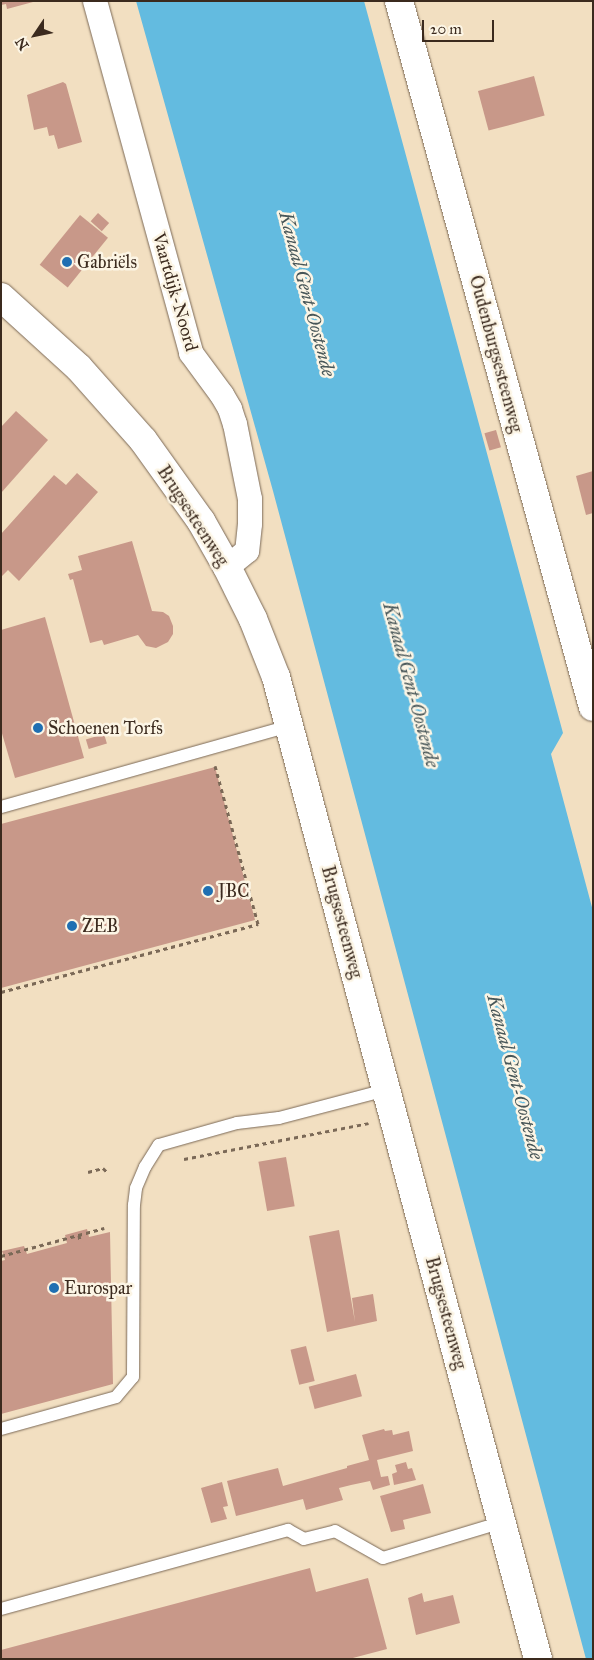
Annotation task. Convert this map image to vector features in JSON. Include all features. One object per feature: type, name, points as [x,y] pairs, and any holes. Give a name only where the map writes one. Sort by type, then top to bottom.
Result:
[{"type":"main road","name":"Oudenburgsesteenweg","points":[[399,1],[593,708]]},
{"type":"main road","name":"Brugsesteenweg","points":[[1,297],[79,368],[143,440],[201,521],[228,567],[253,619],[273,669],[290,726],[538,1659]]},
{"type":"street","name":"Vaartdijk-Noord","points":[[95,1],[191,353],[226,402],[234,424],[250,499],[250,524],[247,551],[228,567]]},
{"type":"lane","points":[[1,807],[290,726]]},
{"type":"lane","points":[[1,1429],[116,1397],[133,1377],[134,1205],[136,1188],[145,1167],[159,1144],[237,1124],[279,1118],[386,1090]]},
{"type":"lane","points":[[1,1609],[288,1530],[304,1538],[335,1531],[383,1558],[502,1522]]},
{"type":"path","points":[[1,992],[13,987],[199,937],[258,924],[210,749]]},
{"type":"path","points":[[178,1160],[394,1118]]},
{"type":"path","points":[[88,1172],[103,1168],[108,1174]]},
{"type":"path","points":[[1,1256],[104,1228]]},
{"type":"path","points":[[79,1235],[80,1240]]},
{"type":"water","name":"Kanaal Gent-Oostende","points":[[136,1],[364,1],[563,733],[551,754],[593,911],[593,1659],[586,1659],[273,491]]},
{"type":"building","points":[[1,1],[33,2],[7,9],[6,4],[1,5]]},
{"type":"building","points":[[534,76],[545,116],[489,131],[478,91]]},
{"type":"building","points":[[63,82],[66,84],[82,142],[58,149],[54,135],[49,136],[47,127],[34,130],[27,95]]},
{"type":"building","points":[[98,213],[109,223],[102,231],[91,221]]},
{"type":"building","points":[[80,215],[108,238],[68,287],[40,265]]},
{"type":"building","points":[[16,411],[48,440],[1,493],[1,427]]},
{"type":"building","points":[[496,430],[501,447],[489,451],[484,433]]},
{"type":"building","points":[[593,471],[593,513],[586,515],[576,476]]},
{"type":"building","points":[[77,473],[98,492],[19,581],[8,570],[1,577],[1,534],[54,475],[66,485]]},
{"type":"building","points":[[132,541],[152,611],[163,612],[169,616],[173,626],[173,634],[168,642],[156,648],[146,646],[138,635],[104,645],[102,640],[90,643],[73,579],[70,580],[68,574],[82,570],[78,556]]},
{"type":"building","points":[[45,617],[84,758],[15,778],[1,730],[1,630]]},
{"type":"building","points":[[104,734],[107,744],[89,749],[86,740]]},
{"type":"building","points":[[215,767],[255,920],[1,988],[1,824]]},
{"type":"building","points":[[286,1157],[295,1206],[267,1211],[258,1162]]},
{"type":"building","points":[[87,1229],[89,1237],[110,1232],[113,1384],[1,1414],[1,1261],[5,1260],[2,1251],[24,1246],[27,1254],[67,1243],[65,1235]]},
{"type":"building","points":[[339,1230],[355,1322],[352,1298],[373,1294],[377,1321],[327,1332],[309,1236]]},
{"type":"building","points":[[306,1346],[315,1381],[299,1385],[290,1350]]},
{"type":"building","points":[[356,1374],[362,1396],[315,1409],[309,1387]]},
{"type":"building","points":[[384,1429],[385,1431],[392,1430],[393,1435],[409,1431],[413,1451],[377,1460],[381,1477],[388,1476],[390,1485],[373,1490],[370,1481],[339,1488],[343,1500],[306,1510],[303,1499],[236,1516],[227,1481],[278,1468],[283,1486],[347,1468],[347,1466],[369,1460],[362,1435]]},
{"type":"building","points":[[406,1462],[408,1469],[412,1468],[416,1480],[394,1485],[392,1474],[397,1472],[395,1465]]},
{"type":"building","points":[[222,1482],[228,1506],[223,1507],[227,1519],[211,1523],[201,1488]]},
{"type":"building","points":[[423,1484],[431,1513],[403,1520],[405,1529],[391,1532],[380,1496]]},
{"type":"building","points":[[310,1568],[316,1592],[368,1578],[387,1649],[349,1659],[1,1659],[1,1650]]},
{"type":"building","points":[[422,1593],[424,1602],[453,1595],[460,1623],[416,1635],[408,1598]]},
{"type":"place","name":"Gabriëls","points":[[67,262]]},
{"type":"place","name":"Schoenen Torfs","points":[[38,728]]},
{"type":"place","name":"JBC","points":[[208,891]]},
{"type":"place","name":"ZEB","points":[[72,926]]},
{"type":"place","name":"Eurospar","points":[[54,1288]]}]
